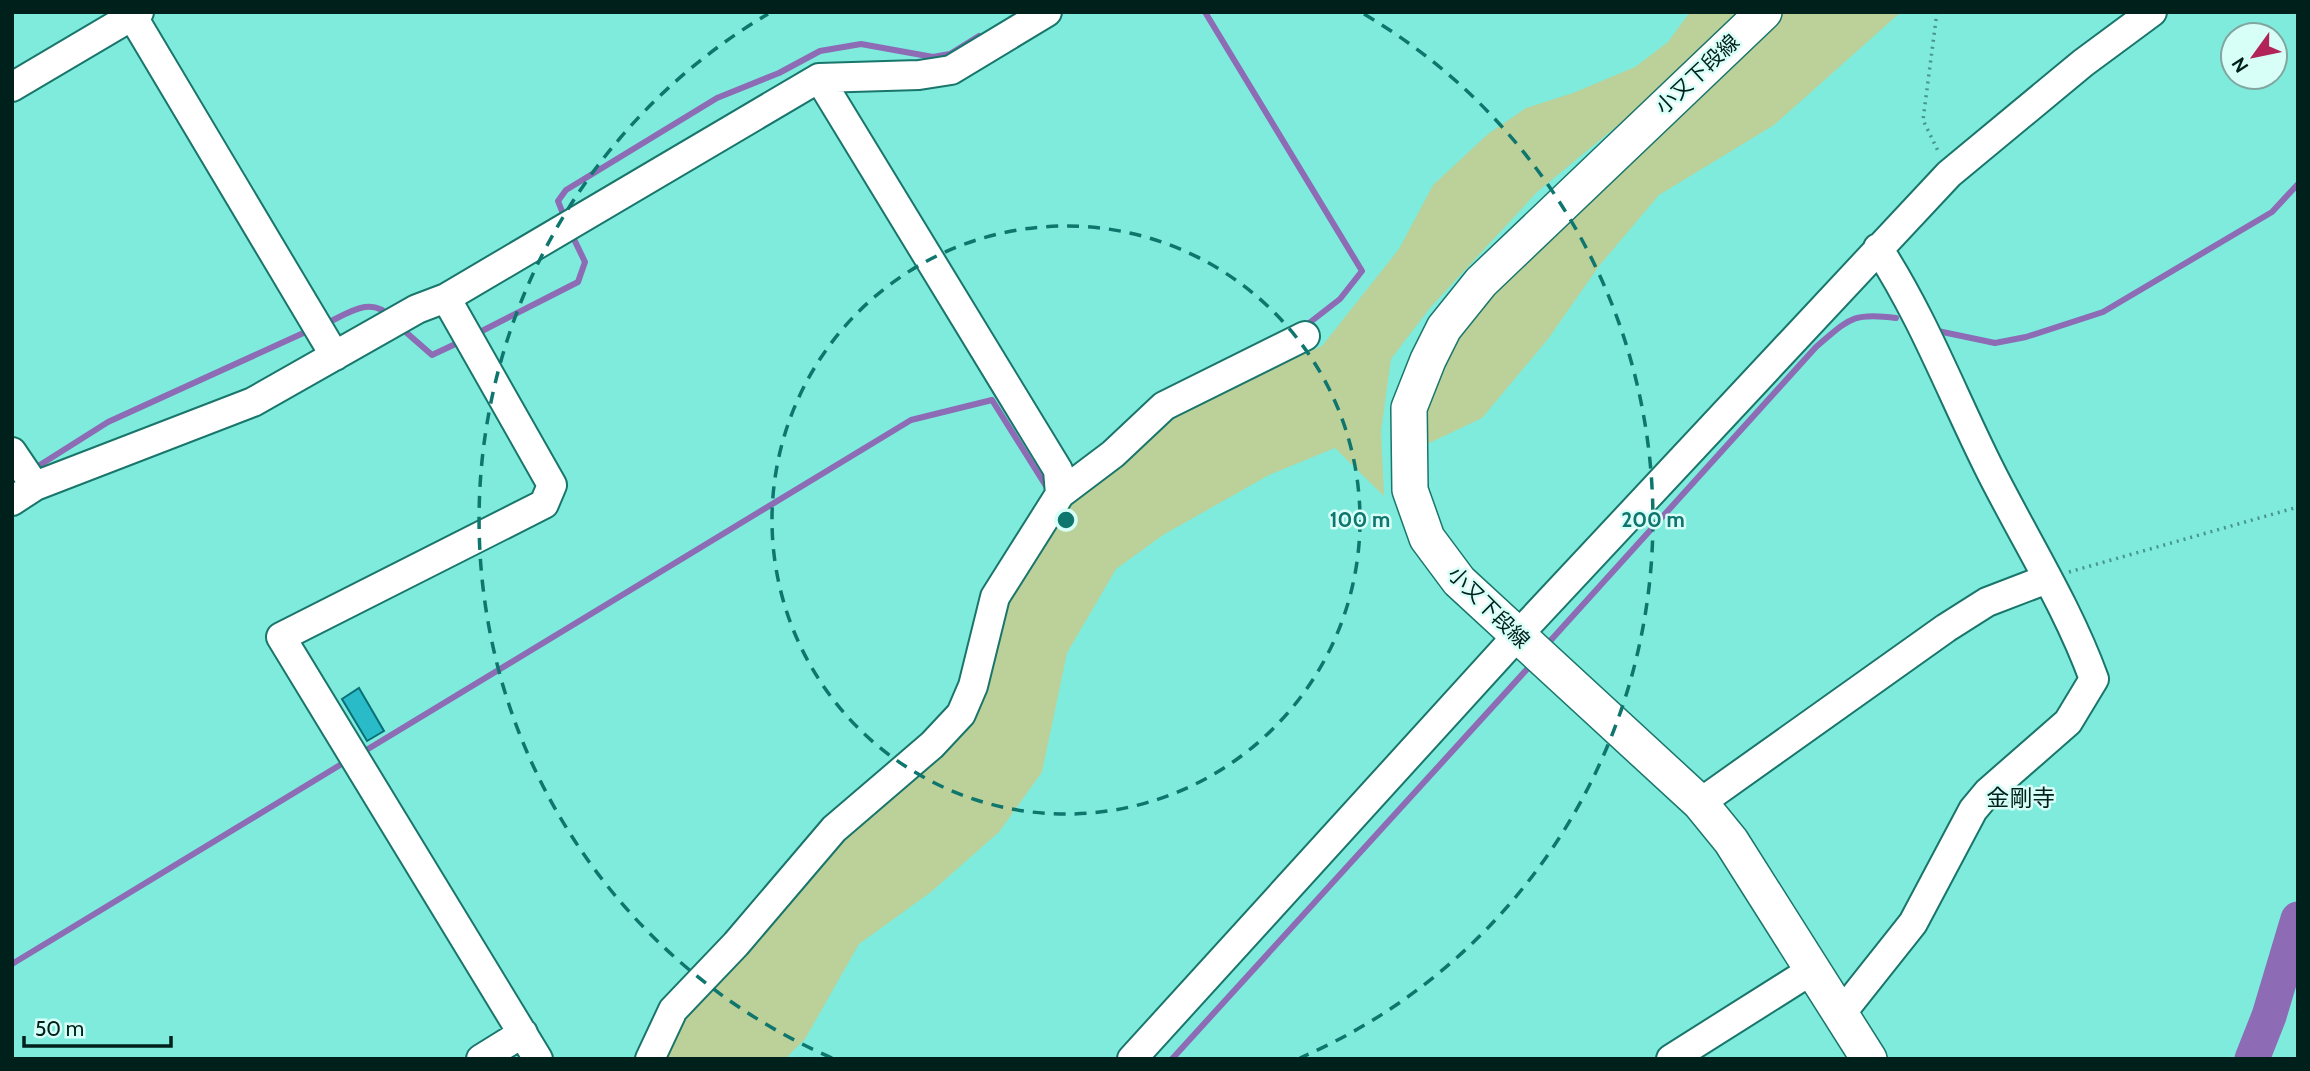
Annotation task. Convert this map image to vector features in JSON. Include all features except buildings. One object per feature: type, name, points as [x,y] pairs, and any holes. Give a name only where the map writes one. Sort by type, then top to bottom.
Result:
[{"type":"main road","name":"小又下段線","points":[[1764,12],[1481,282],[1444,328],[1409,408],[1410,490],[1427,538],[1460,581],[1700,803],[1731,841],[1869,1059]]},
{"type":"street","points":[[12,452],[23,493],[253,402],[416,309],[446,298],[819,78],[919,75],[951,69],[1047,12]]},
{"type":"street","points":[[1132,1059],[1517,636],[1949,174],[2083,63],[2152,12]]},
{"type":"street","points":[[12,87],[134,14],[335,356]]},
{"type":"street","points":[[819,78],[1058,470],[1060,494]]},
{"type":"street","points":[[1840,1015],[1913,923],[1973,810],[1988,792],[2068,722],[2094,678],[2075,626],[2047,579],[1989,467],[1907,292],[1878,248]]},
{"type":"street","points":[[446,298],[552,485],[544,504],[281,637],[538,1059]]},
{"type":"street","points":[[650,1059],[673,1010],[736,944],[834,829],[932,746],[961,714],[973,686],[995,597],[1060,494],[1113,454],[1164,406],[1305,336]]},
{"type":"street","points":[[1700,803],[1946,628],[1987,602],[2047,579]]},
{"type":"street","points":[[1671,1059],[1812,970]]},
{"type":"street","points":[[481,1059],[523,1033]]},
{"type":"path","points":[[1937,12],[1923,120],[1949,174]]},
{"type":"path","points":[[2047,579],[2298,507]]},
{"type":"green space","points":[[1690,12],[1755,12],[1537,192],[1429,309],[1391,359],[1381,431],[1384,496],[1335,448],[1269,475],[1163,535],[1116,569],[1067,653],[1042,772],[999,832],[931,892],[859,944],[805,1039],[785,1059],[666,1059],[685,1012],[801,877],[928,764],[997,618],[1075,494],[1171,411],[1322,346],[1399,249],[1433,185],[1488,134],[1526,108],[1573,93],[1635,67],[1668,42]]},
{"type":"green space","points":[[1784,12],[1901,12],[1774,125],[1659,195],[1599,266],[1548,339],[1482,418],[1423,446],[1422,401],[1441,357],[1484,297]]},
{"type":"waterway","points":[[1205,12],[1362,271],[1340,299],[1304,327]]},
{"type":"waterway","points":[[565,219],[558,201],[566,190],[717,98],[779,73],[820,51],[861,44],[933,57],[950,54],[979,36]]},
{"type":"waterway","points":[[1933,330],[1995,343],[2026,337],[2103,312],[2272,212],[2298,184]]},
{"type":"waterway","points":[[476,334],[578,282],[585,262],[571,233]]},
{"type":"waterway","points":[[323,325],[349,312],[367,307],[383,310],[390,317]]},
{"type":"waterway","points":[[1551,640],[1816,347],[1844,324],[1860,317],[1896,318]]},
{"type":"waterway","points":[[400,327],[432,355],[464,340]]},
{"type":"waterway","points":[[32,470],[108,422],[310,330]]},
{"type":"waterway","points":[[368,749],[911,420],[992,400],[1046,486]]},
{"type":"waterway","points":[[1172,1059],[1529,667]]},
{"type":"waterway","points":[[12,964],[340,765]]},
{"type":"waterway","points":[[2252,1059],[2269,1016],[2298,919]]},
{"type":"district","name":"金剛寺","points":[[2021,798]]}]
